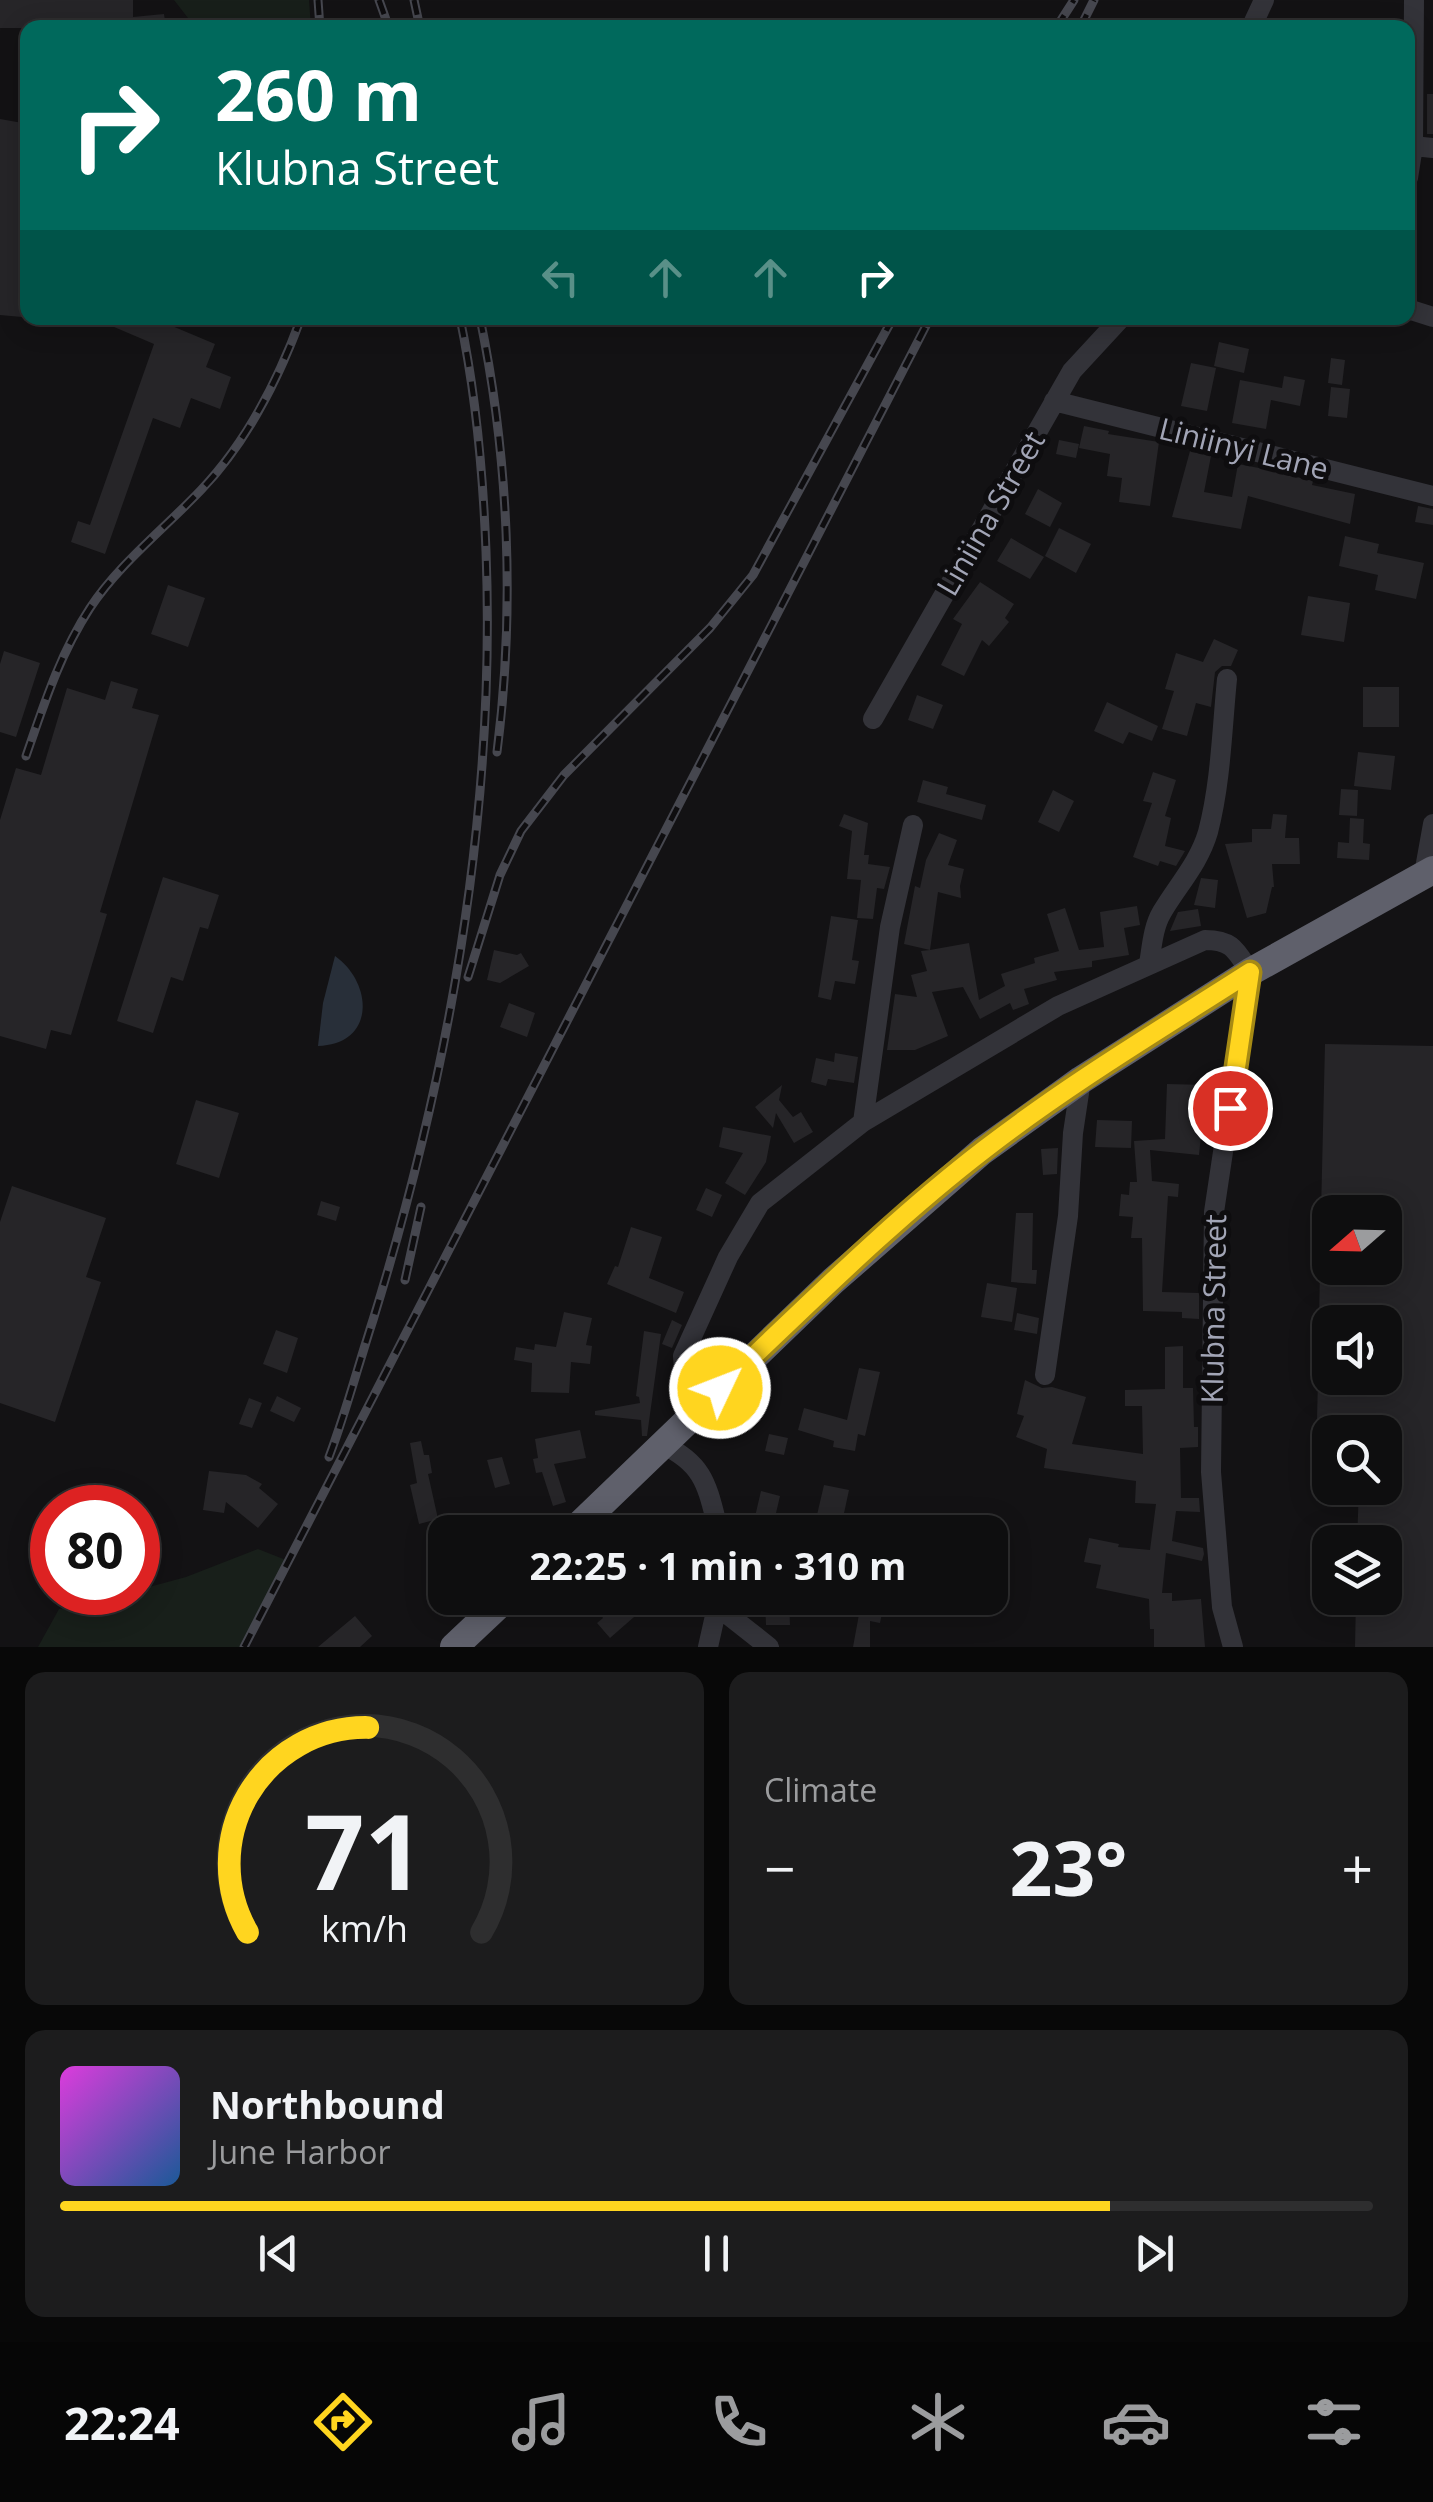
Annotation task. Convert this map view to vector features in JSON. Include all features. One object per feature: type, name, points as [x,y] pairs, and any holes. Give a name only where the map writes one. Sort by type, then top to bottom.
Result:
[{"type":"highway","points":[[589,1515],[901,1218],[982,1151],[1081,1080],[1250,972],[1429,872]]},
{"type":"highway","points":[[454,1647],[488,1615]]},
{"type":"street","points":[[1414,0],[1423,147]]},
{"type":"street","name":"Liniina Street","points":[[873,719],[1072,371],[1115,325]]},
{"type":"street","name":"Liniinyi Lane","points":[[1054,401],[1433,496]]},
{"type":"street","points":[[1149,964],[1161,913],[1186,879],[1207,834],[1219,766],[1227,679]]},
{"type":"street","points":[[1429,872],[1433,824]]},
{"type":"street","points":[[862,1122],[890,927],[913,825]]},
{"type":"street","points":[[698,1409],[686,1384],[683,1356],[728,1257],[760,1203],[862,1122],[1058,1006],[1206,940],[1223,940],[1250,972]]},
{"type":"street","name":"Klubna Street","points":[[1233,1647],[1222,1608],[1211,1472],[1214,1212],[1250,972]]},
{"type":"street","points":[[1044,1375],[1068,1216],[1081,1080]]},
{"type":"street","points":[[662,1444],[689,1458],[696,1467],[713,1515]]},
{"type":"street","points":[[708,1647],[716,1615]]},
{"type":"street","points":[[733,1615],[769,1647]]},
{"type":"shaded area","points":[[174,0],[309,0],[310,20],[190,20]]},
{"type":"shaded area","points":[[335,956],[357,981],[362,1010],[359,1024],[350,1035],[337,1043],[318,1046],[323,1003]]},
{"type":"shaded area","points":[[258,1549],[291,1562],[248,1647],[38,1647],[56,1615],[160,1615],[160,1584]]},
{"type":"building","points":[[0,0],[133,0],[133,17],[164,14],[165,20],[20,20],[20,28],[0,28]]},
{"type":"building","points":[[1427,94],[1433,94],[1433,134],[1427,134]]},
{"type":"building","points":[[0,119],[20,123],[20,317],[0,315]]},
{"type":"building","points":[[109,325],[170,325],[215,344],[206,367],[231,377],[220,409],[191,398],[180,428],[153,418],[105,554],[71,542],[78,521],[90,525],[154,344]]},
{"type":"building","points":[[1219,342],[1249,349],[1244,373],[1214,366]]},
{"type":"building","points":[[1331,358],[1345,360],[1342,385],[1328,383]]},
{"type":"building","points":[[1191,363],[1216,368],[1207,411],[1181,406]]},
{"type":"building","points":[[1284,376],[1305,380],[1300,406],[1271,400],[1266,429],[1232,423],[1240,380],[1282,388]]},
{"type":"building","points":[[1331,387],[1350,389],[1347,418],[1328,416]]},
{"type":"building","points":[[1084,426],[1159,442],[1150,506],[1119,502],[1122,478],[1107,476],[1110,454],[1079,448]]},
{"type":"building","points":[[1059,440],[1079,444],[1076,458],[1056,454]]},
{"type":"building","points":[[1190,451],[1211,456],[1204,492],[1232,497],[1238,464],[1264,469],[1355,494],[1350,524],[1248,496],[1241,529],[1172,517]]},
{"type":"building","points":[[1038,489],[1062,503],[1050,527],[1025,514]]},
{"type":"building","points":[[1418,506],[1433,509],[1433,525],[1415,522]]},
{"type":"building","points":[[1059,528],[1091,544],[1076,573],[1045,556]]},
{"type":"building","points":[[1345,536],[1379,544],[1377,553],[1424,563],[1416,599],[1375,590],[1378,575],[1339,566]]},
{"type":"building","points":[[1011,538],[1044,557],[1030,579],[997,561]]},
{"type":"building","points":[[980,582],[1014,604],[1005,618],[1009,622],[989,646],[982,640],[964,676],[941,665],[962,624],[953,619]]},
{"type":"building","points":[[168,585],[205,598],[188,647],[151,634]]},
{"type":"building","points":[[1308,596],[1350,603],[1344,642],[1301,635]]},
{"type":"building","points":[[1214,639],[1238,650],[1231,666],[1222,666],[1215,672],[1211,707],[1196,703],[1187,736],[1162,729],[1174,691],[1165,689],[1176,653],[1203,662]]},
{"type":"building","points":[[4,651],[40,663],[16,737],[0,732],[0,664]]},
{"type":"building","points":[[111,681],[138,689],[132,708],[159,715],[100,912],[107,914],[71,1035],[51,1030],[46,1049],[0,1036],[0,820],[16,768],[41,775],[67,688],[105,700]]},
{"type":"building","points":[[1363,687],[1399,687],[1399,727],[1363,727]]},
{"type":"building","points":[[917,695],[943,705],[933,729],[908,720]]},
{"type":"building","points":[[1107,702],[1158,726],[1152,741],[1129,732],[1123,744],[1094,731]]},
{"type":"building","points":[[1358,752],[1395,756],[1391,790],[1354,786]]},
{"type":"building","points":[[1153,772],[1176,780],[1165,816],[1171,818],[1165,846],[1185,851],[1176,866],[1160,861],[1158,866],[1133,857],[1152,803],[1143,801]]},
{"type":"building","points":[[923,780],[948,787],[946,794],[986,805],[982,820],[917,802]]},
{"type":"building","points":[[1341,789],[1358,790],[1357,816],[1339,815]]},
{"type":"building","points":[[1053,790],[1074,801],[1059,832],[1038,822]]},
{"type":"building","points":[[844,814],[868,823],[864,855],[869,855],[868,864],[890,867],[884,889],[877,888],[873,919],[857,918],[861,880],[847,879],[852,831],[839,826]]},
{"type":"building","points":[[1273,814],[1287,815],[1285,838],[1299,838],[1300,864],[1272,864],[1274,887],[1266,913],[1247,918],[1225,844],[1252,842],[1252,829],[1271,829]]},
{"type":"building","points":[[1350,818],[1364,819],[1363,843],[1370,844],[1369,860],[1337,858],[1338,842],[1349,843]]},
{"type":"building","points":[[939,833],[957,840],[948,865],[964,869],[961,898],[938,892],[930,950],[904,944],[915,886],[920,888],[926,860]]},
{"type":"building","points":[[163,877],[219,895],[208,929],[200,927],[183,981],[171,977],[153,1033],[117,1021]]},
{"type":"building","points":[[1201,878],[1218,880],[1215,908],[1194,905]]},
{"type":"building","points":[[1137,906],[1140,925],[1124,928],[1129,955],[1092,961],[1092,967],[1054,972],[1057,980],[1024,989],[1029,1004],[1013,1010],[1010,1003],[980,1019],[963,987],[932,992],[948,1036],[915,1050],[887,1050],[895,994],[917,997],[911,975],[927,971],[921,951],[969,943],[979,1000],[1005,986],[1001,974],[1059,951],[1047,914],[1065,908],[1079,950],[1104,947],[1100,912]]},
{"type":"building","points":[[1198,909],[1201,926],[1170,931],[1178,912]]},
{"type":"building","points":[[831,916],[858,920],[852,960],[859,961],[855,984],[835,981],[831,1000],[818,997]]},
{"type":"building","points":[[494,950],[521,953],[529,966],[500,983],[487,980]]},
{"type":"building","points":[[509,1003],[535,1013],[527,1037],[500,1027]]},
{"type":"building","points":[[1325,1044],[1433,1046],[1433,1647],[1355,1647],[1356,1615],[1402,1615],[1402,1525],[1358,1525],[1358,1505],[1402,1505],[1402,1415],[1317,1415],[1318,1395],[1402,1395],[1402,1305],[1319,1305],[1320,1285],[1402,1285],[1402,1195],[1321,1195]]},
{"type":"building","points":[[835,1053],[858,1057],[854,1083],[828,1079],[826,1086],[811,1082],[816,1058],[834,1062]]},
{"type":"building","points":[[1167,1084],[1206,1085],[1199,1155],[1150,1150],[1152,1181],[1179,1184],[1178,1197],[1168,1196],[1162,1292],[1199,1293],[1199,1319],[1182,1318],[1182,1312],[1143,1311],[1142,1238],[1131,1238],[1133,1217],[1119,1216],[1121,1194],[1129,1195],[1130,1182],[1137,1182],[1134,1141],[1165,1139]]},
{"type":"building","points":[[782,1085],[779,1100],[793,1117],[801,1112],[813,1132],[794,1143],[776,1113],[773,1128],[755,1107]]},
{"type":"building","points":[[196,1100],[239,1113],[219,1178],[176,1164]]},
{"type":"building","points":[[1097,1120],[1132,1121],[1131,1148],[1095,1147]]},
{"type":"building","points":[[723,1127],[771,1136],[766,1162],[745,1195],[725,1183],[743,1153],[719,1147]]},
{"type":"building","points":[[1058,1148],[1057,1174],[1043,1175],[1041,1149]]},
{"type":"building","points":[[12,1186],[106,1218],[86,1277],[101,1282],[55,1422],[0,1403],[0,1222]]},
{"type":"building","points":[[706,1188],[722,1195],[712,1217],[696,1210]]},
{"type":"building","points":[[321,1201],[340,1207],[336,1221],[317,1215]]},
{"type":"building","points":[[1016,1213],[1033,1213],[1032,1270],[1037,1270],[1036,1284],[1011,1282]]},
{"type":"building","points":[[631,1227],[662,1237],[649,1278],[684,1292],[676,1313],[607,1284],[615,1266],[618,1267]]},
{"type":"building","points":[[987,1283],[1017,1288],[1012,1322],[981,1317]]},
{"type":"building","points":[[564,1312],[592,1318],[586,1345],[592,1346],[590,1364],[571,1362],[569,1393],[531,1392],[532,1363],[514,1360],[516,1347],[556,1347]]},
{"type":"building","points":[[1017,1313],[1039,1318],[1037,1334],[1014,1330]]},
{"type":"building","points":[[672,1320],[682,1325],[672,1348],[662,1344]]},
{"type":"building","points":[[276,1330],[298,1338],[287,1373],[263,1364]]},
{"type":"building","points":[[644,1331],[661,1334],[647,1436],[642,1436],[641,1420],[595,1415],[595,1411],[640,1403],[636,1396]]},
{"type":"building","points":[[1183,1346],[1183,1388],[1193,1388],[1198,1447],[1180,1448],[1181,1498],[1199,1498],[1200,1512],[1176,1511],[1172,1541],[1203,1548],[1204,1554],[1202,1561],[1166,1553],[1162,1593],[1172,1593],[1172,1601],[1201,1599],[1205,1647],[1154,1647],[1149,1599],[1096,1588],[1101,1565],[1084,1562],[1089,1538],[1119,1544],[1118,1547],[1150,1550],[1156,1504],[1135,1503],[1136,1481],[1044,1468],[1047,1449],[1016,1437],[1024,1416],[1017,1414],[1025,1380],[1042,1388],[1086,1397],[1072,1444],[1143,1454],[1142,1406],[1125,1406],[1125,1390],[1165,1389],[1165,1347]]},
{"type":"building","points":[[859,1368],[880,1372],[865,1436],[858,1434],[855,1451],[833,1447],[834,1441],[798,1430],[804,1408],[847,1420]]},
{"type":"building","points":[[277,1396],[301,1408],[294,1422],[270,1411]]},
{"type":"building","points":[[249,1398],[262,1403],[252,1428],[239,1424]]},
{"type":"building","points":[[580,1430],[586,1458],[554,1464],[566,1502],[553,1506],[542,1472],[536,1473],[535,1439]]},
{"type":"building","points":[[769,1434],[788,1438],[784,1455],[765,1451]]},
{"type":"building","points":[[421,1441],[424,1455],[429,1455],[432,1473],[428,1474],[437,1515],[428,1515],[428,1522],[419,1524],[410,1485],[417,1483],[410,1443]]},
{"type":"building","points":[[502,1457],[510,1484],[495,1488],[487,1460]]},
{"type":"building","points":[[209,1471],[246,1475],[262,1484],[259,1488],[278,1504],[258,1528],[226,1502],[224,1513],[203,1510]]},
{"type":"building","points":[[824,1485],[849,1490],[844,1515],[817,1515]]},
{"type":"building","points":[[761,1491],[780,1496],[776,1515],[755,1515]]},
{"type":"building","points":[[601,1615],[634,1617],[610,1638],[597,1623]]},
{"type":"building","points":[[766,1615],[790,1615],[790,1625],[766,1625]]},
{"type":"building","points":[[859,1615],[882,1615],[880,1623],[870,1621],[870,1647],[853,1647]]},
{"type":"building","points":[[355,1616],[372,1636],[360,1647],[318,1647]]},
{"type":"railway","points":[[318,0],[319,20]]},
{"type":"railway","points":[[379,0],[386,20]]},
{"type":"railway","points":[[414,0],[418,20]]},
{"type":"railway","points":[[1061,20],[1074,0]]},
{"type":"railway","points":[[1084,20],[1094,0]]},
{"type":"railway","points":[[26,756],[46,698],[79,625],[115,576],[201,490],[233,452],[272,386],[298,325]]},
{"type":"railway","points":[[329,1457],[373,1320],[425,1132],[462,940],[475,843],[487,649],[486,551],[478,434],[461,325]]},
{"type":"railway","points":[[481,325],[497,425],[506,534],[506,644],[497,752]]},
{"type":"railway","points":[[468,977],[500,875],[521,831],[564,775],[710,628],[753,575],[889,325]]},
{"type":"railway","points":[[244,1647],[926,325]]},
{"type":"railway","points":[[405,1280],[421,1207]]},
{"type":"route","points":[[720,1388],[901,1218],[982,1151],[1036,1110],[1250,972],[1230,1108]]}]
